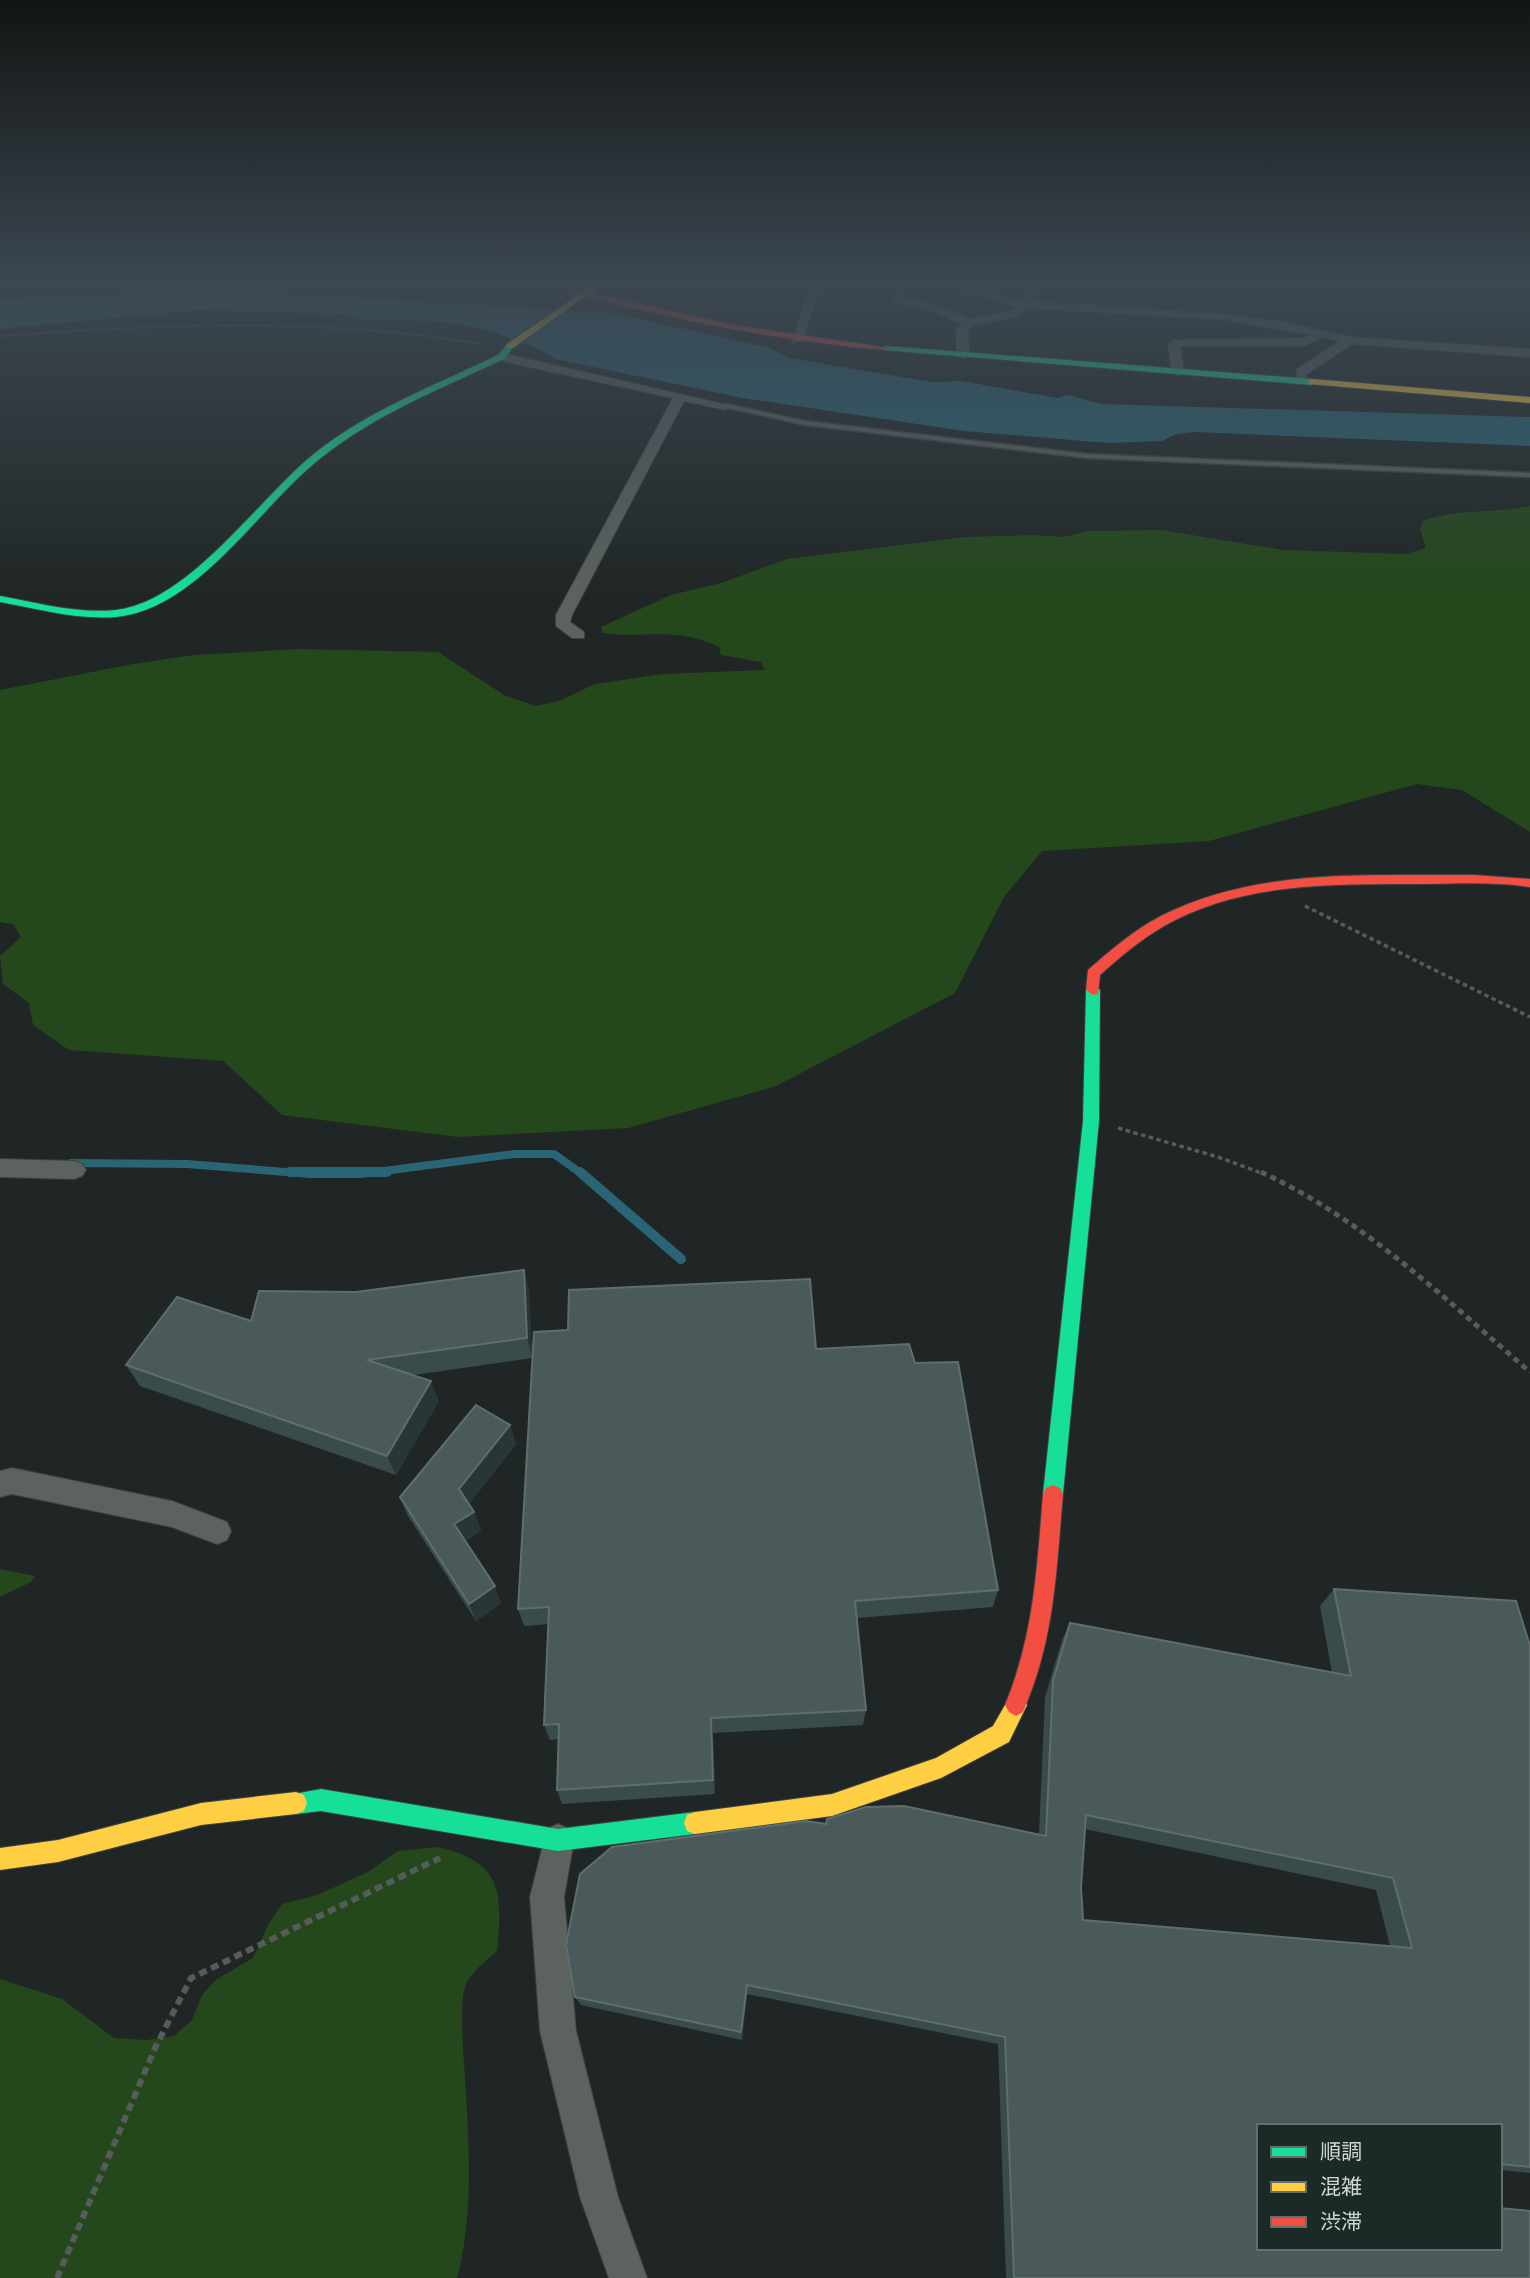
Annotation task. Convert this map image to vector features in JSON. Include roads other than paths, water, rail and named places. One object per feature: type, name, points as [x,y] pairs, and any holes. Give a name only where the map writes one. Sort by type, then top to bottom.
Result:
[{"type":"street","points":[[0,599],[109,612],[133,611],[162,599],[180,586],[317,456],[353,430],[434,388]]},
{"type":"street","points":[[647,388],[726,406]]},
{"type":"street","points":[[1388,388],[1530,400]]},
{"type":"street","points":[[578,635],[562,623],[565,615],[680,397]]},
{"type":"street","points":[[0,1859],[58,1851],[201,1814],[321,1800],[558,1840],[832,1805],[941,1767],[1001,1734],[1024,1687],[1039,1633],[1090,1121],[1093,973],[1107,959],[1171,914],[1233,891],[1286,883],[1342,880],[1530,883]]},
{"type":"street","points":[[0,1167],[74,1170]]},
{"type":"street","points":[[0,1483],[12,1481],[172,1514],[217,1531]]},
{"type":"street","points":[[558,1840],[547,1897],[558,2031],[600,2197],[628,2278]]},
{"type":"lane","points":[[726,406],[805,424],[1087,456],[1530,475]]},
{"type":"water","points":[[696,388],[1003,388],[1058,398],[1068,395],[1102,404],[1530,417],[1530,446],[1195,432],[1176,434],[1162,441],[1108,443],[964,431],[743,398]]},
{"type":"waterway","points":[[376,1172],[514,1154],[554,1154],[582,1174]]},
{"type":"waterway","points":[[71,1163],[187,1164],[310,1174],[376,1172]]},
{"type":"waterway","points":[[290,1172],[376,1172]]},
{"type":"waterway","points":[[376,1172],[387,1172]]},
{"type":"waterway","points":[[580,1172],[681,1259]]}]
